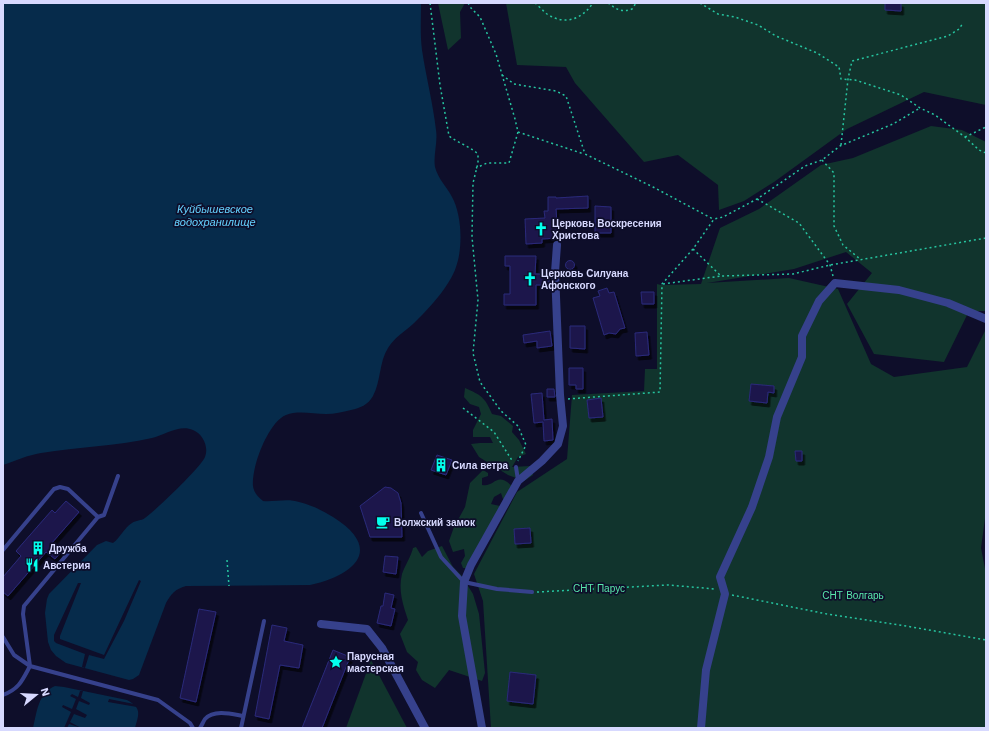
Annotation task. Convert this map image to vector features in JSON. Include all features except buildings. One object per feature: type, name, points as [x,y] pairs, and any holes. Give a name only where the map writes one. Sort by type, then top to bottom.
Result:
[{"type":"street","points":[[482,728],[462,616],[464,582],[471,565],[518,481],[542,461],[558,444],[563,426],[555,272],[557,245]]},
{"type":"street","points":[[701,728],[706,670],[725,594],[720,576],[755,500],[769,457],[777,417],[802,357],[802,336],[819,301],[835,283],[899,290],[948,303],[986,319]]},
{"type":"street","points":[[321,624],[367,629],[382,648],[425,728]]},
{"type":"lane","points":[[516,467],[518,481]]},
{"type":"lane","points":[[3,695],[12,691],[21,683],[30,666],[23,614],[24,606],[98,517],[104,515],[118,476]]},
{"type":"lane","points":[[3,550],[54,489],[60,487],[68,489],[98,517]]},
{"type":"lane","points":[[421,514],[441,557],[464,582],[497,589],[532,592]]},
{"type":"lane","points":[[241,728],[264,620]]},
{"type":"lane","points":[[3,637],[14,655],[30,666],[158,700],[190,723],[193,728]]},
{"type":"lane","points":[[200,728],[206,718],[214,714],[224,713],[243,716]]},
{"type":"path","points":[[430,3],[448,136],[472,148],[478,154],[473,182],[472,237],[478,300],[473,353],[480,382],[501,411],[518,426],[526,445],[516,467]]},
{"type":"path","points":[[468,3],[480,17],[496,54],[518,132],[509,163],[487,163],[476,168]]},
{"type":"path","points":[[536,3],[548,14],[557,18],[568,20],[578,18],[587,11],[593,3]]},
{"type":"path","points":[[608,3],[625,12],[632,9],[636,3]]},
{"type":"path","points":[[700,3],[718,14],[735,17],[758,25],[776,36],[817,53],[839,67],[841,79],[854,80],[901,95],[920,108],[935,115],[965,137],[979,150],[986,153]]},
{"type":"path","points":[[840,146],[848,79],[852,61],[948,36],[959,29],[963,23]]},
{"type":"path","points":[[502,75],[514,84],[556,91],[566,96],[584,154]]},
{"type":"path","points":[[518,132],[584,154],[653,187],[714,219],[723,217],[757,199],[805,166],[822,160],[840,146],[893,124],[920,108]]},
{"type":"path","points":[[965,137],[986,127]]},
{"type":"path","points":[[822,160],[834,172],[834,226],[843,245],[860,259]]},
{"type":"path","points":[[757,199],[799,222],[830,264],[835,283]]},
{"type":"path","points":[[561,400],[660,392],[662,284],[693,248],[714,219]]},
{"type":"path","points":[[662,284],[721,276],[793,274],[830,264],[986,238]]},
{"type":"path","points":[[693,248],[721,276]]},
{"type":"path","points":[[463,408],[494,432],[516,467]]},
{"type":"path","points":[[227,560],[229,586]]},
{"type":"path","points":[[532,592],[668,585],[708,588],[715,589],[725,594],[827,614],[986,640]]},
{"type":"green space","points":[[438,3],[465,3],[460,12],[461,38],[448,50]]},
{"type":"green space","points":[[506,3],[986,3],[986,105],[924,92],[847,129],[774,182],[744,201],[719,210],[718,185],[678,155],[644,162],[575,83],[566,67],[517,65]]},
{"type":"green space","points":[[931,126],[962,130],[986,142],[986,311],[969,311],[944,362],[874,354],[847,304],[872,273],[846,252],[794,269],[707,283],[789,278],[838,289],[871,364],[894,377],[967,367],[986,329],[986,511],[981,548],[986,574],[986,728],[491,728],[483,601],[474,574],[517,492],[567,459],[572,395],[644,391],[645,369],[657,369],[657,284],[701,284],[720,228],[759,209],[821,165],[853,158]]},
{"type":"green space","points":[[465,388],[482,397],[492,414],[501,416],[513,426],[512,432],[519,440],[526,454],[518,457],[512,467],[530,466],[533,475],[524,481],[508,475],[479,457],[471,444],[493,443],[490,437],[473,437],[473,430],[481,414],[479,407],[470,404],[464,397]]},
{"type":"green space","points":[[483,470],[488,473],[488,476],[482,478],[482,485],[503,480],[513,487],[512,497],[503,499],[501,493],[494,497],[491,504],[500,506],[473,569],[463,568],[461,563],[465,556],[464,549],[453,552],[449,541],[454,527],[465,507],[470,483]]},
{"type":"green space","points":[[442,546],[453,567],[461,575],[473,594],[479,614],[485,673],[482,681],[449,670],[435,688],[422,680],[416,670],[418,662],[407,652],[400,634],[408,620],[401,592],[401,580],[413,548],[416,547],[422,557],[428,551]]},
{"type":"green space","points":[[371,660],[407,728],[346,728]]},
{"type":"water","name":"Куйбышевское водохранилище","points":[[3,3],[421,3],[422,50],[436,135],[435,167],[455,204],[460,222],[460,251],[456,267],[449,282],[438,298],[419,319],[390,344],[383,359],[376,390],[369,402],[364,406],[338,413],[295,413],[286,415],[279,419],[262,446],[253,478],[254,491],[263,501],[295,501],[316,508],[333,517],[348,529],[357,540],[360,550],[358,559],[350,568],[340,575],[326,581],[310,585],[186,586],[176,590],[166,603],[139,675],[129,680],[66,663],[56,656],[51,650],[48,642],[45,613],[47,599],[49,594],[97,545],[106,541],[113,543],[129,525],[145,518],[177,489],[205,457],[206,445],[200,434],[188,428],[183,428],[138,441],[36,454],[3,465]]},
{"type":"water","points":[[55,686],[127,700],[135,706],[138,712],[138,719],[135,728],[33,728],[37,710],[42,698],[49,689]]},
{"type":"pier","points":[[139,580],[141,581],[124,621],[104,659],[89,655],[85,668],[82,667],[85,654],[54,641],[54,635],[78,583],[81,583],[60,639],[104,655]]},
{"type":"pier","points":[[80,691],[83,691],[81,698],[90,703],[89,705],[79,701],[76,709],[87,715],[85,718],[74,714],[70,722],[81,728],[69,724],[67,728],[64,728],[71,712],[62,707],[63,705],[72,709],[76,699],[70,696],[72,694],[78,697]]},
{"type":"pier","points":[[109,699],[134,704],[137,707],[108,702]]},
{"type":"place","name":"Церковь Воскресения Христова","points":[[541,229]]},
{"type":"place","name":"Церковь Силуана Афонского","points":[[530,279]]},
{"type":"place","name":"Сила ветра","points":[[441,465]]},
{"type":"place","name":"Волжский замок","points":[[383,522]]},
{"type":"place","name":"Дружба","points":[[38,548]]},
{"type":"place","name":"Австерия","points":[[32,565]]},
{"type":"place","name":"Парусная мастерская","points":[[336,662]]},
{"type":"park label","name":"СНТ Парус","points":[[599,588]]},
{"type":"park label","name":"СНТ Волгарь","points":[[853,595]]}]
